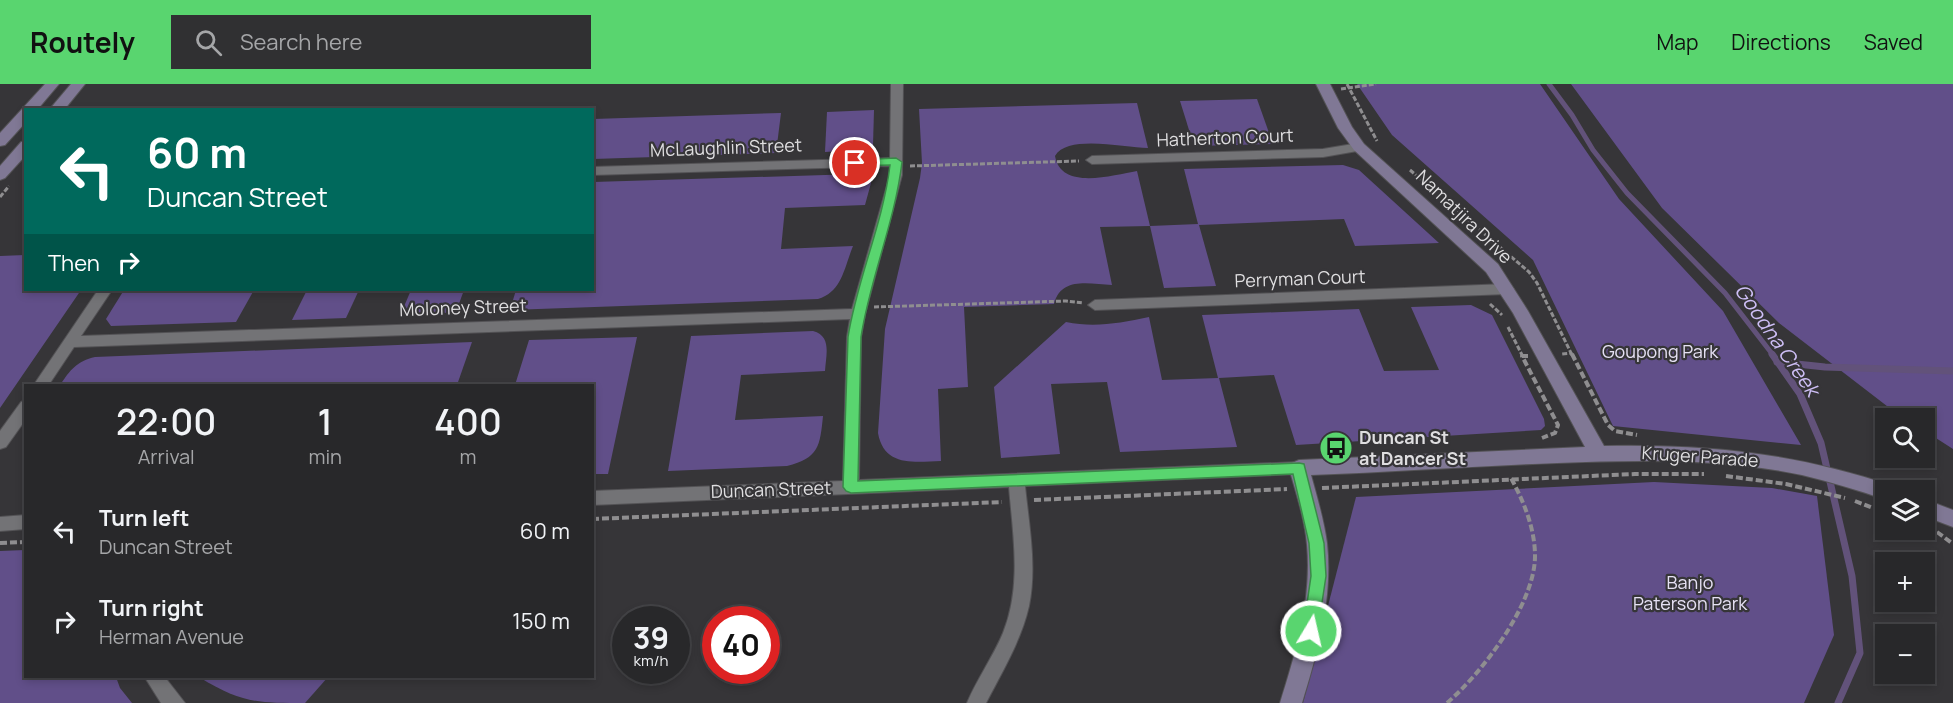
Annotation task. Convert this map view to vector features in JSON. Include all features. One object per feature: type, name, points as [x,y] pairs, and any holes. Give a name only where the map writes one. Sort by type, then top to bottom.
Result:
[{"type":"street","points":[[31,108],[52,84]]},
{"type":"street","points":[[58,108],[78,84]]},
{"type":"street","points":[[851,487],[854,337],[858,314],[893,189],[896,162],[897,84]]},
{"type":"street","name":"Namatjira Drive","points":[[1325,87],[1346,128],[1359,147],[1477,252],[1507,289],[1598,453]]},
{"type":"street","points":[[2,138],[24,115]]},
{"type":"street","points":[[3,168],[24,147]]},
{"type":"street","name":"Hatherton Court","points":[[1092,160],[1323,153],[1359,147]]},
{"type":"street","name":"McLaughlin Street","points":[[594,171],[896,162]]},
{"type":"street","name":"Perryman Court","points":[[1095,305],[1507,289]]},
{"type":"street","points":[[41,384],[104,291]]},
{"type":"street","name":"Moloney Street","points":[[70,342],[858,314]]},
{"type":"street","points":[[0,444],[24,409]]},
{"type":"street","name":"Duncan Street","points":[[594,498],[1016,480],[1302,478],[1502,457],[1598,453]]},
{"type":"street","name":"Kruger Parade","points":[[1598,453],[1704,454],[1742,458],[1802,468],[1875,489]]},
{"type":"street","points":[[1291,703],[1307,650],[1315,612],[1318,576],[1317,543],[1302,478]]},
{"type":"street","points":[[976,703],[1010,636],[1021,602],[1023,583],[1016,480]]},
{"type":"street","points":[[1935,512],[1953,519]]},
{"type":"street","points":[[0,524],[24,522]]},
{"type":"street","points":[[154,678],[168,697],[176,703]]},
{"type":"path","points":[[1325,87],[1376,84]]},
{"type":"path","points":[[896,162],[909,166],[1092,160]]},
{"type":"path","points":[[858,314],[875,307],[899,306],[1066,301],[1095,305]]},
{"type":"path","points":[[1570,353],[1608,425],[1615,431],[1638,435]]},
{"type":"path","points":[[1534,438],[1551,436],[1557,430],[1556,420],[1522,356],[1544,355]]},
{"type":"path","points":[[1447,703],[1471,681],[1497,643],[1522,604],[1534,569],[1533,537],[1525,504],[1511,480],[1502,457]]},
{"type":"path","points":[[594,519],[1018,501],[1302,478],[1511,480],[1635,474],[1714,474]]},
{"type":"path","points":[[1725,475],[1786,484],[1852,500],[1875,509]]},
{"type":"path","points":[[1935,533],[1953,544]]},
{"type":"path","points":[[0,543],[24,542]]},
{"type":"green space","name":"Goupong Park","points":[[1357,84],[1540,84],[1619,199],[1723,311],[1801,445],[1613,426],[1533,260],[1392,135]]},
{"type":"green space","points":[[1571,84],[1953,84],[1953,449],[1935,437],[1935,408],[1890,408],[1779,323],[1662,208]]},
{"type":"green space","points":[[1257,99],[1273,144],[1194,146],[1180,101]]},
{"type":"green space","points":[[1137,103],[1148,148],[1098,144],[1072,145],[1062,149],[1055,156],[1059,167],[1067,174],[1077,177],[1102,177],[1137,171],[1150,226],[1100,227],[1112,285],[1086,283],[1070,285],[1063,289],[1054,304],[964,307],[968,387],[938,389],[941,461],[911,462],[893,457],[881,444],[878,433],[885,329],[920,178],[922,163],[919,109]]},
{"type":"green space","points":[[874,110],[873,145],[869,149],[825,152],[827,112]]},
{"type":"green space","points":[[781,113],[776,153],[594,159],[594,119]]},
{"type":"green space","points":[[1343,165],[1359,170],[1439,243],[1355,246],[1344,219],[1199,225],[1216,286],[1164,288],[1150,226],[1198,224],[1184,169]]},
{"type":"green space","points":[[857,174],[870,179],[871,183],[865,205],[785,208],[781,249],[853,246],[837,285],[826,296],[818,299],[510,310],[516,291],[594,291],[594,182]]},
{"type":"green space","points":[[24,255],[24,291],[80,291],[0,408],[0,256]]},
{"type":"green space","points":[[123,291],[253,291],[236,322],[111,326],[106,319]]},
{"type":"green space","points":[[306,291],[359,291],[346,318],[292,320]]},
{"type":"green space","points":[[411,291],[464,291],[456,312],[400,316]]},
{"type":"green space","points":[[1471,305],[1492,315],[1544,419],[1545,426],[1541,430],[1296,445],[1274,375],[1219,378],[1237,447],[1120,452],[1107,382],[1051,384],[1060,454],[1001,458],[994,387],[1066,322],[1097,325],[1149,317],[1162,380],[1218,378],[1202,315],[1359,309],[1384,371],[1439,370],[1411,307]]},
{"type":"green space","points":[[813,331],[819,333],[825,342],[827,353],[825,371],[741,375],[735,420],[823,416],[819,443],[812,455],[787,466],[668,471],[691,336]]},
{"type":"green space","points":[[637,337],[608,474],[594,474],[594,384],[515,384],[529,340]]},
{"type":"green space","points":[[472,342],[457,384],[61,384],[74,367],[95,357]]},
{"type":"green space","name":"Banjo Paterson Park","points":[[1654,482],[1772,488],[1817,496],[1834,635],[1804,703],[1303,703],[1356,497]]},
{"type":"green space","points":[[24,550],[24,678],[116,678],[120,688],[132,703],[0,703],[0,551]]},
{"type":"green space","points":[[201,678],[327,678],[305,703],[250,700],[214,686]]},
{"type":"waterway","name":"Goodna Creek","points":[[1549,84],[1572,115],[1593,150],[1627,193],[1725,293],[1773,355]]},
{"type":"waterway","name":"Goodna Creek","points":[[1772,354],[1778,362]]},
{"type":"waterway","points":[[1778,362],[1825,367],[1953,371]]},
{"type":"waterway","name":"Goodna Creek","points":[[1778,362],[1800,394],[1821,443],[1852,576],[1860,653],[1838,703]]},
{"type":"place","name":"Duncan St at Dancer St","points":[[1336,448]]},
{"type":"route","points":[[855,163],[896,162],[896,175],[858,314],[854,337],[851,487],[1299,468],[1317,543],[1318,576],[1311,631]]}]
